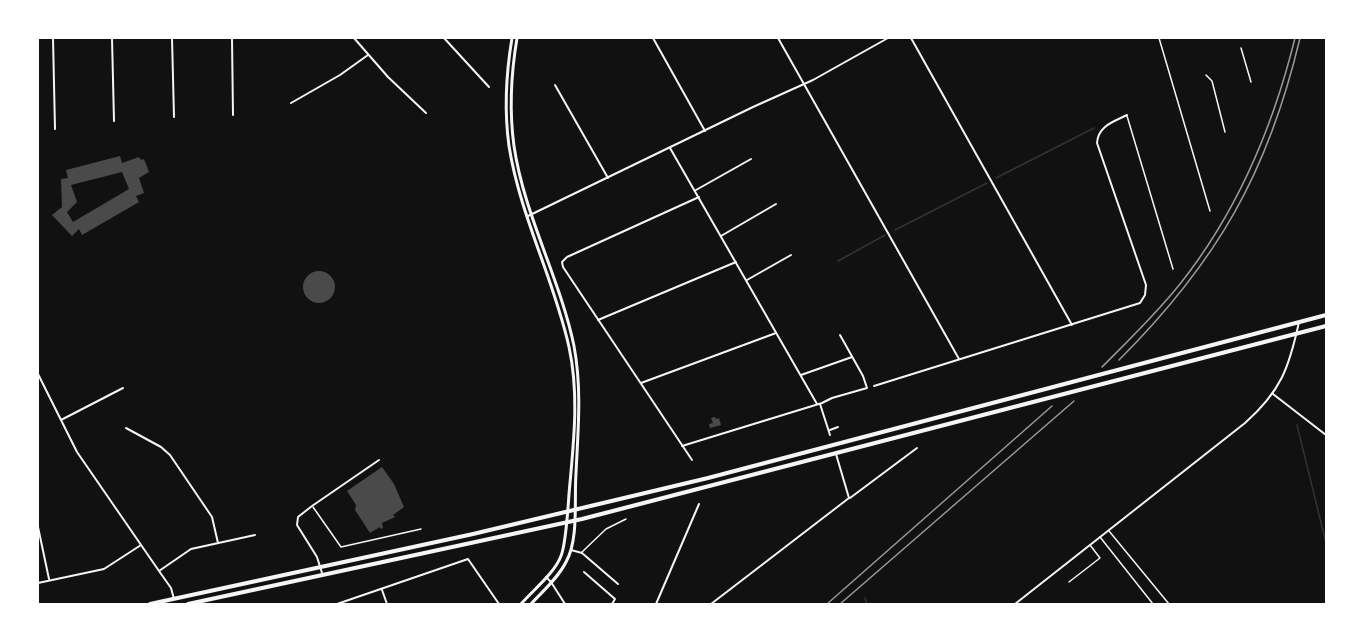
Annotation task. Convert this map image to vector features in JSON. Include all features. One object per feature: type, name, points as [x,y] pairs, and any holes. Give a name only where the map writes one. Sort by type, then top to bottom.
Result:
[{"type":"main road","points":[[150,604],[473,534],[708,478],[1326,315]]},
{"type":"main road","points":[[189,604],[566,523],[1326,326]]},
{"type":"street","points":[[53,38],[55,129]]},
{"type":"street","points":[[112,38],[114,121]]},
{"type":"street","points":[[172,38],[174,117]]},
{"type":"street","points":[[232,38],[233,115]]},
{"type":"street","points":[[354,38],[406,96],[426,113]]},
{"type":"street","points":[[444,38],[489,87]]},
{"type":"street","points":[[512,38],[506,91],[507,127],[517,181],[565,311],[574,348],[580,401],[571,550],[566,562],[531,604]]},
{"type":"street","points":[[517,38],[512,74],[512,116],[519,168],[530,216],[569,348],[575,391],[574,446],[561,556],[520,604]]},
{"type":"street","points":[[653,38],[705,131]]},
{"type":"street","points":[[778,38],[960,360]]},
{"type":"street","points":[[530,216],[804,84],[888,38]]},
{"type":"street","points":[[911,38],[1072,325]]},
{"type":"street","points":[[291,103],[340,75],[368,55]]},
{"type":"street","points":[[555,85],[608,178]]},
{"type":"street","points":[[874,386],[1140,303],[1145,295],[1146,285],[1097,143],[1102,128],[1127,115]]},
{"type":"street","points":[[670,148],[800,376],[819,404],[830,435]]},
{"type":"street","points":[[695,191],[751,159]]},
{"type":"street","points":[[692,460],[563,267],[562,262],[567,257],[699,197]]},
{"type":"street","points":[[721,236],[776,204]]},
{"type":"street","points":[[747,280],[791,255]]},
{"type":"street","points":[[598,320],[736,262]]},
{"type":"street","points":[[1015,604],[1247,422],[1273,394],[1283,379],[1299,322]]},
{"type":"street","points":[[640,383],[776,333]]},
{"type":"street","points":[[682,446],[867,388],[863,376],[840,335]]},
{"type":"street","points":[[800,376],[852,357]]},
{"type":"street","points":[[38,374],[77,452],[171,588],[174,599]]},
{"type":"street","points":[[61,420],[123,388]]},
{"type":"street","points":[[1273,394],[1326,435]]},
{"type":"street","points":[[829,430],[838,427]]},
{"type":"street","points":[[126,428],[161,447],[170,455],[212,517],[218,543]]},
{"type":"street","points":[[711,604],[917,448]]},
{"type":"street","points":[[836,454],[849,498]]},
{"type":"street","points":[[323,575],[314,552],[297,525],[298,517],[379,460]]},
{"type":"street","points":[[656,604],[699,504]]},
{"type":"street","points":[[38,527],[50,580]]},
{"type":"street","points":[[159,571],[191,549],[255,535]]},
{"type":"street","points":[[38,583],[104,568],[141,545]]},
{"type":"street","points":[[571,550],[582,553],[618,584]]},
{"type":"street","points":[[337,604],[468,560],[499,604]]},
{"type":"street","points":[[584,572],[615,599],[612,604]]},
{"type":"street","points":[[546,576],[565,604]]},
{"type":"street","points":[[382,590],[387,604]]},
{"type":"lane","points":[[1159,38],[1210,211]]},
{"type":"lane","points":[[1241,48],[1251,82]]},
{"type":"lane","points":[[1206,75],[1212,81],[1225,132]]},
{"type":"lane","points":[[1127,115],[1173,269]]},
{"type":"lane","points":[[312,506],[341,547],[421,529]]},
{"type":"lane","points":[[582,553],[606,529],[626,519]]},
{"type":"lane","points":[[1108,530],[1169,604]]},
{"type":"lane","points":[[1100,537],[1153,604]]},
{"type":"lane","points":[[1069,582],[1100,558],[1090,545]]},
{"type":"building","points":[[120,156],[122,163],[139,157],[141,160],[144,159],[149,172],[139,178],[144,193],[136,196],[139,202],[82,235],[79,229],[72,236],[52,215],[62,207],[61,179],[68,178],[66,170]],"holes":[[[122,172],[129,189],[73,222],[67,212],[77,202],[71,185]]]},
{"type":"building","points":[[319,271],[331,275],[335,287],[331,299],[319,303],[307,299],[303,287],[307,275]]},
{"type":"building","points":[[711,418],[719,418],[721,425],[710,428],[709,424],[713,423]]},
{"type":"building","points":[[382,467],[394,484],[404,507],[393,515],[395,517],[382,523],[383,528],[380,527],[370,533],[355,510],[356,505],[347,491]]},
{"type":"waterway","points":[[996,178],[1094,128]]},
{"type":"waterway","points":[[895,230],[987,183]]},
{"type":"waterway","points":[[838,261],[885,235]]},
{"type":"waterway","points":[[1297,425],[1326,543]]},
{"type":"waterway","points":[[865,598],[867,604]]},
{"type":"tram line","points":[[1102,367],[1171,295],[1201,256],[1219,227],[1236,198],[1264,136],[1295,38]]},
{"type":"tram line","points":[[827,604],[1052,406]]},
{"type":"railway","points":[[1119,360],[1154,324],[1184,287],[1211,251],[1234,213],[1255,173],[1272,131],[1300,38]]},
{"type":"railway","points":[[840,604],[1074,401]]}]
